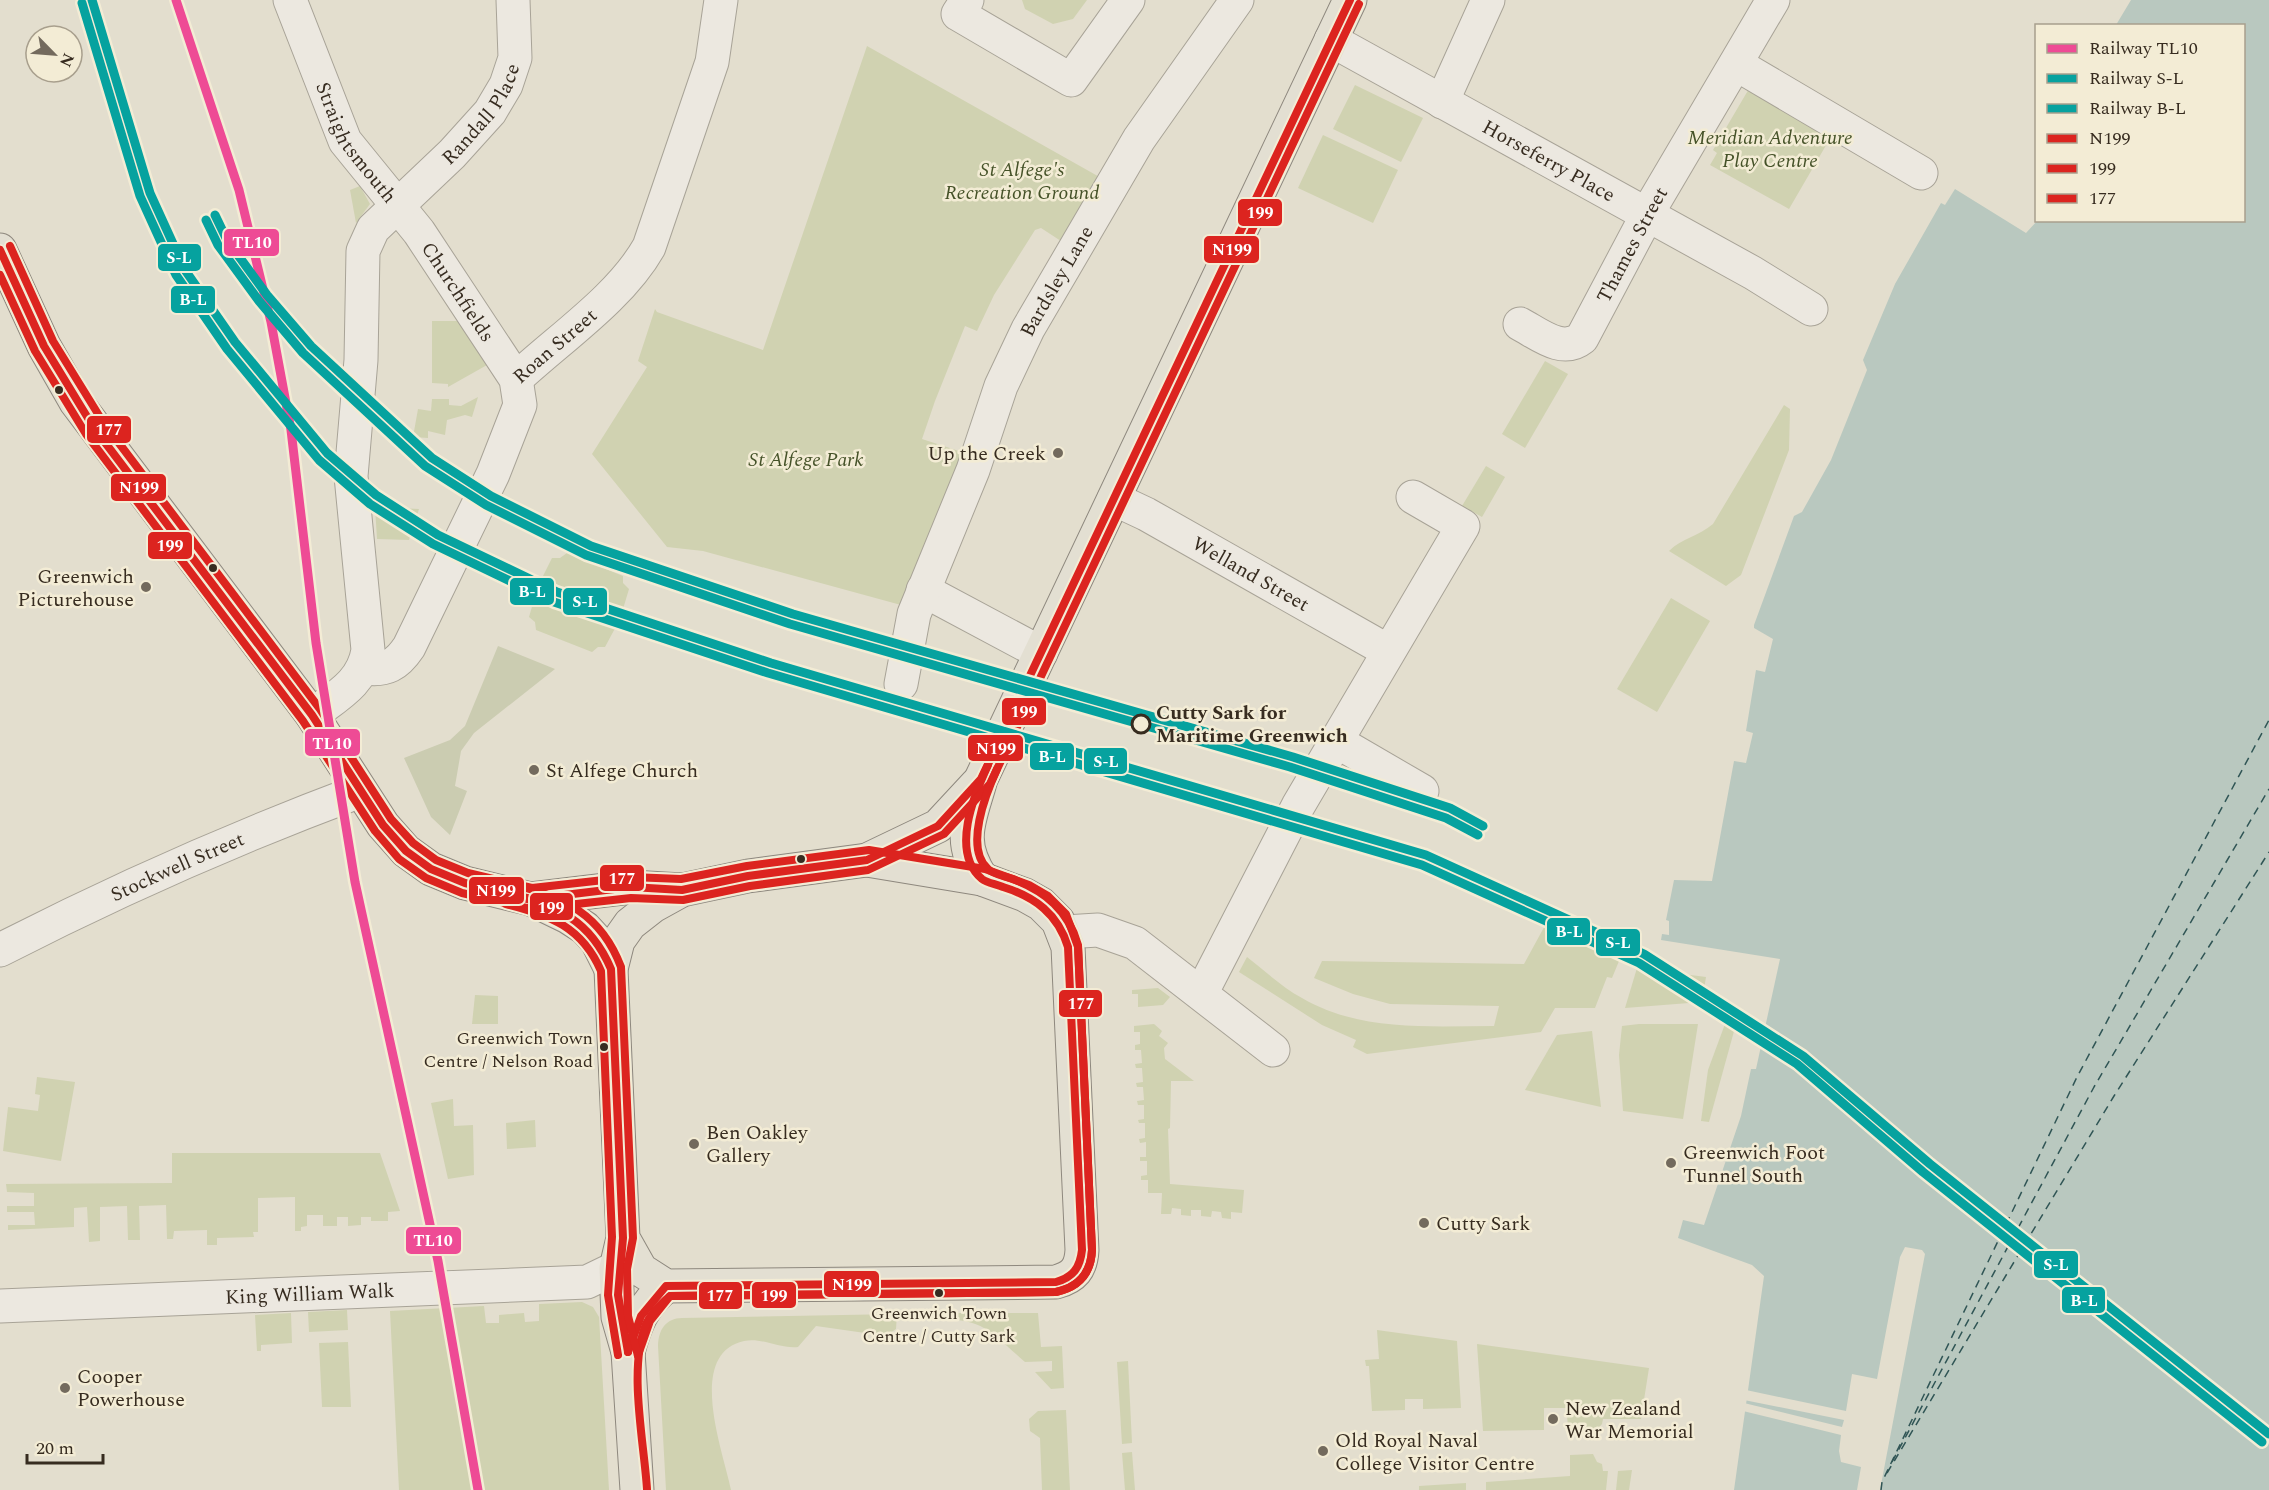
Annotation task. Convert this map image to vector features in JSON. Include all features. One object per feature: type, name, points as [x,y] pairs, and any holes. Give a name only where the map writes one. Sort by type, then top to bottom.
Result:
[{"type":"main road","points":[[982,879],[967,850],[967,833],[981,779],[1350,0]]},
{"type":"main road","points":[[0,250],[44,346],[76,402],[312,715],[383,825],[406,851],[431,869],[465,883],[531,899],[585,928],[597,941],[611,969]]},
{"type":"main road","points":[[867,860],[938,826],[981,779]]},
{"type":"main road","points":[[531,899],[631,887],[682,890],[748,876],[867,860],[982,879],[1041,904],[1059,921],[1065,932],[1068,947],[1082,1250],[1082,1262],[1076,1273],[1067,1279],[1047,1282],[666,1286],[620,1253]]},
{"type":"main road","points":[[637,1490],[628,1352],[618,1317],[620,1253],[611,969],[618,940],[630,924],[653,906],[682,890]]},
{"type":"main road","points":[[628,1352],[635,1324],[644,1309],[666,1286]]},
{"type":"street","name":"Straightsmouth","points":[[290,0],[345,141],[399,206],[373,229],[363,251],[361,271],[362,360],[351,476],[368,650],[365,668]]},
{"type":"street","name":"Randall Place","points":[[399,206],[452,154],[490,112],[506,85],[515,58],[513,0]]},
{"type":"street","name":"Roan Street","points":[[365,668],[380,670],[390,667],[409,647],[493,474],[520,405],[516,379],[618,290],[636,270],[649,247],[712,62],[721,0]]},
{"type":"street","points":[[966,0],[958,14],[1071,80],[1128,0]]},
{"type":"street","name":"Bardsley Lane","points":[[901,684],[914,614],[973,470],[1001,386],[1028,329],[1139,139],[1237,0]]},
{"type":"street","points":[[1442,102],[1488,0]]},
{"type":"street","name":"Thames Street","points":[[1520,324],[1566,345],[1576,343],[1582,338],[1647,217],[1773,0]]},
{"type":"street","name":"Horseferry Place","points":[[1331,40],[1647,217],[1753,273],[1811,309]]},
{"type":"street","points":[[1736,64],[1921,173]]},
{"type":"street","name":"Churchfields","points":[[399,206],[419,232],[516,379]]},
{"type":"street","points":[[1202,992],[1298,806],[1463,526],[1413,497]]},
{"type":"street","name":"Welland Street","points":[[1114,499],[1176,531],[1388,651]]},
{"type":"street","points":[[926,582],[1041,653]]},
{"type":"street","points":[[312,715],[356,680],[365,668]]},
{"type":"street","points":[[1336,741],[1422,791]]},
{"type":"street","name":"Stockwell Street","points":[[0,950],[84,907],[177,865],[360,791]]},
{"type":"street","points":[[1065,932],[1098,930],[1135,943],[1202,992],[1273,1050]]},
{"type":"street","name":"King William Walk","points":[[0,1306],[587,1282],[620,1253]]},
{"type":"green space","points":[[1022,0],[1087,0],[1073,19],[1053,24],[1025,9]]},
{"type":"green space","name":"St Alfege Park","points":[[867,46],[1103,179],[1064,243],[1041,228],[1035,230],[994,295],[977,331],[965,326],[922,439],[965,453],[901,605],[703,551],[667,547],[592,454],[647,367],[638,361],[655,309],[657,312],[763,350]]},
{"type":"green space","points":[[1355,85],[1423,118],[1401,162],[1333,129]]},
{"type":"green space","name":"Meridian Adventure Play Centre","points":[[1750,87],[1832,135],[1789,209],[1710,165],[1717,153],[1713,150]]},
{"type":"green space","points":[[1323,135],[1398,170],[1373,223],[1298,188]]},
{"type":"green space","points":[[360,186],[370,204],[356,223],[350,190]]},
{"type":"green space","points":[[432,321],[460,321],[487,365],[448,387],[448,384],[432,383]]},
{"type":"green space","points":[[1545,361],[1568,374],[1525,448],[1502,434]]},
{"type":"green space","points":[[478,397],[472,417],[465,415],[447,420],[445,435],[428,431],[428,438],[413,437],[418,409],[431,411],[432,399],[449,399],[449,405],[461,406]]},
{"type":"green space","points":[[1784,405],[1790,409],[1789,450],[1741,575],[1726,586],[1669,551],[1713,524]]},
{"type":"green space","points":[[1486,466],[1505,477],[1482,517],[1462,506]]},
{"type":"green space","points":[[375,507],[419,509],[409,540],[377,539]]},
{"type":"green space","points":[[567,553],[623,576],[623,583],[629,589],[620,619],[605,647],[598,647],[592,652],[536,630],[535,622],[529,617],[538,586],[552,558],[560,558]]},
{"type":"green space","points":[[1671,598],[1710,621],[1657,712],[1617,689]]},
{"type":"green space","points":[[498,646],[555,669],[474,733],[461,751],[455,786],[467,791],[450,835],[431,817],[404,758],[450,740],[465,726]]},
{"type":"green space","points":[[1554,909],[1593,931],[1629,937],[1612,978],[1607,977],[1595,1008],[1555,1008],[1541,1032],[1367,1054],[1353,1047],[1356,1040],[1322,1025],[1239,972],[1247,957],[1302,998],[1347,1017],[1396,1025],[1494,1026],[1499,1006],[1390,1004],[1353,994],[1314,978],[1322,961],[1524,964]]},
{"type":"green space","points":[[1637,968],[1706,977],[1702,1002],[1625,1008]]},
{"type":"green space","points":[[1158,988],[1170,997],[1163,1005],[1138,1007],[1138,994],[1132,994],[1132,990]]},
{"type":"green space","points":[[475,995],[498,996],[498,1024],[472,1024]]},
{"type":"green space","points":[[1154,1024],[1162,1031],[1159,1036],[1168,1043],[1164,1048],[1165,1059],[1194,1081],[1171,1081],[1170,1128],[1168,1129],[1170,1184],[1244,1190],[1242,1213],[1231,1212],[1231,1219],[1222,1218],[1221,1212],[1212,1211],[1211,1217],[1201,1216],[1201,1210],[1191,1210],[1191,1216],[1181,1215],[1181,1209],[1172,1208],[1171,1214],[1161,1214],[1162,1193],[1148,1193],[1148,1180],[1141,1180],[1141,1176],[1147,1175],[1147,1161],[1140,1161],[1140,1157],[1146,1157],[1146,1142],[1140,1143],[1139,1139],[1145,1138],[1145,1123],[1139,1123],[1138,1120],[1144,1119],[1144,1105],[1138,1105],[1137,1101],[1144,1100],[1143,1087],[1137,1087],[1136,1083],[1143,1082],[1142,1068],[1136,1068],[1135,1064],[1142,1063],[1141,1050],[1135,1050],[1135,1045],[1140,1044],[1140,1032],[1134,1032],[1134,1026]]},
{"type":"green space","points":[[1698,1024],[1683,1119],[1623,1111],[1619,1055],[1622,1026]]},
{"type":"green space","points":[[1725,1024],[1736,1024],[1709,1122],[1701,1121],[1708,1070]]},
{"type":"green space","points":[[1592,1031],[1601,1107],[1525,1090],[1557,1035]]},
{"type":"green space","points":[[37,1077],[75,1082],[61,1161],[3,1151],[8,1107],[38,1111],[40,1095],[35,1094]]},
{"type":"green space","points":[[453,1099],[454,1126],[473,1125],[474,1175],[448,1179],[431,1103]]},
{"type":"green space","points":[[535,1120],[536,1147],[507,1149],[506,1123]]},
{"type":"green space","points":[[172,1153],[380,1153],[400,1211],[388,1212],[388,1221],[371,1221],[371,1217],[361,1217],[361,1225],[348,1226],[348,1217],[337,1217],[337,1226],[323,1226],[323,1215],[307,1215],[307,1226],[301,1227],[301,1231],[295,1231],[295,1197],[258,1198],[258,1232],[253,1232],[254,1237],[217,1238],[217,1245],[207,1245],[207,1230],[174,1231],[173,1239],[167,1239],[166,1205],[139,1206],[140,1240],[128,1240],[127,1206],[100,1207],[100,1241],[89,1242],[87,1207],[74,1208],[74,1227],[8,1230],[8,1225],[35,1225],[34,1212],[7,1212],[7,1206],[34,1206],[34,1193],[7,1192],[6,1184],[172,1183]]},
{"type":"green space","points":[[582,1302],[593,1307],[599,1317],[609,1490],[399,1490],[390,1311],[484,1306],[486,1323],[499,1323],[499,1315],[524,1313],[525,1322],[539,1321],[539,1304]]},
{"type":"green space","points":[[347,1310],[348,1330],[309,1332],[308,1312]]},
{"type":"green space","points":[[291,1313],[292,1343],[261,1345],[261,1351],[257,1351],[255,1315]]},
{"type":"green space","points":[[918,1313],[1038,1313],[1041,1347],[1062,1346],[1064,1388],[1051,1389],[1035,1372],[1052,1371],[1052,1361],[1025,1362],[980,1326],[958,1320],[923,1319]]},
{"type":"green space","points":[[897,1314],[896,1329],[886,1336],[816,1326],[798,1347],[751,1340],[726,1350],[716,1365],[712,1384],[716,1430],[731,1490],[666,1490],[658,1346],[661,1330],[667,1323],[682,1318]]},
{"type":"green space","points":[[1377,1330],[1457,1341],[1461,1408],[1423,1409],[1423,1399],[1405,1399],[1405,1410],[1372,1411],[1369,1366],[1366,1366],[1365,1360],[1379,1359]]},
{"type":"green space","points":[[348,1342],[351,1407],[322,1407],[319,1343]]},
{"type":"green space","points":[[1477,1344],[1649,1368],[1641,1419],[1603,1419],[1602,1424],[1593,1434],[1569,1434],[1566,1408],[1544,1408],[1544,1430],[1483,1431]]},
{"type":"green space","points":[[1128,1361],[1132,1443],[1122,1444],[1117,1362]]},
{"type":"green space","points":[[1066,1410],[1070,1490],[1042,1490],[1040,1438],[1030,1431],[1029,1419],[1038,1411]]},
{"type":"green space","points":[[1132,1452],[1135,1490],[1125,1490],[1122,1453]]},
{"type":"green space","points":[[1593,1454],[1597,1462],[1602,1464],[1603,1471],[1608,1471],[1606,1490],[1486,1490],[1486,1482],[1570,1476],[1570,1455]]},
{"type":"green space","points":[[1632,1470],[1629,1490],[1616,1490],[1618,1471]]},
{"type":"green space","points":[[1466,1483],[1466,1490],[1419,1490],[1419,1486]]},
{"type":"shaded area","points":[[2131,0],[2269,0],[2269,1490],[1734,1490],[1764,1276],[1752,1265],[1678,1238],[1683,1220],[1704,1225],[1741,1116],[1751,1069],[1756,1069],[1780,959],[1661,940],[1662,934],[1669,935],[1669,921],[1666,920],[1674,880],[1712,881],[1734,761],[1746,763],[1753,733],[1746,731],[1756,670],[1765,672],[1773,639],[1754,628],[1754,625],[1794,516],[1802,512],[1831,460],[1867,370],[1863,360],[1895,284],[1941,203],[1945,205],[1955,189],[2026,233],[2036,222],[2245,222],[2245,24],[2117,24]]},
{"type":"pier","points":[[1905,1247],[1922,1250],[1925,1254],[1880,1490],[1857,1490],[1861,1467],[1841,1462],[1839,1451],[1841,1435],[1743,1411],[1744,1403],[1842,1427],[1844,1420],[1744,1400],[1746,1390],[1846,1411],[1852,1374],[1877,1379],[1900,1257]]},
{"type":"ferry route","points":[[1881,1490],[1882,1482],[2077,1077],[2269,720]]},
{"type":"ferry route","points":[[1892,1462],[2094,1087],[2269,789]]},
{"type":"ferry route","points":[[1887,1473],[2114,1096],[2269,852]]},
{"type":"rail line","name":"S-L","points":[[92,0],[150,193],[185,270],[235,342],[327,453],[376,495],[438,535],[557,592],[771,663],[1426,855],[1644,954],[1803,1056],[1930,1164],[2269,1434]]},
{"type":"rail line","name":"TL10","points":[[176,0],[239,190],[271,322],[291,430],[316,643],[355,882],[438,1261],[478,1490]]},
{"type":"rail line","name":"B-L","points":[[82,3],[140,196],[176,275],[227,349],[319,460],[370,504],[433,544],[554,602],[768,673],[1422,865],[1639,963],[1797,1064],[1923,1172],[2262,1442]]},
{"type":"rail line","name":"S-L","points":[[215,215],[227,240],[267,295],[311,346],[432,458],[491,496],[591,546],[793,614],[1293,757],[1450,808],[1483,826]]},
{"type":"rail line","name":"B-L","points":[[206,220],[218,245],[259,301],[303,353],[425,466],[486,505],[586,555],[790,624],[1290,767],[1446,818],[1478,835]]},
{"type":"transit line","name":"N199","points":[[0,250],[44,346],[94,428],[312,715],[383,825],[406,851],[431,869],[465,883],[531,899],[631,887],[682,890],[748,876],[867,860],[938,826],[981,779],[1350,0]]},
{"type":"transit line","name":"199","points":[[0,275],[35,351],[86,434],[303,721],[375,831],[399,859],[426,878],[462,893],[531,909],[631,898],[683,900],[750,886],[868,870],[944,834],[990,784],[1359,4]]},
{"type":"transit line","name":"177","points":[[10,246],[53,341],[103,422],[320,709],[391,819],[413,843],[436,860],[468,873],[532,888],[631,877],[681,879],[747,866],[869,850],[985,869],[1029,885],[1048,896],[1066,914],[1078,947],[1092,1250],[1089,1266],[1082,1278],[1071,1287],[1056,1292],[670,1296],[653,1312],[646,1324],[638,1362],[639,1405],[647,1489]]},
{"type":"transit line","name":"N199","points":[[628,1352],[641,1316],[666,1286],[1056,1282],[1075,1271],[1082,1250],[1068,947],[1058,925],[1044,908],[1015,891],[982,879],[972,868],[967,854],[968,823],[988,765]]},
{"type":"transit line","name":"199","points":[[638,1355],[650,1321],[670,1296],[1056,1292],[1071,1287],[1086,1272],[1092,1250],[1078,945],[1062,912],[1045,896],[1025,884],[990,871],[981,860],[977,834],[979,820],[997,769]]},
{"type":"transit line","name":"177","points":[[512,884],[548,895],[578,911],[603,933],[621,967],[633,1238],[627,1269],[628,1316],[638,1356]]},
{"type":"transit line","name":"N199","points":[[508,894],[542,904],[570,918],[593,938],[611,969],[623,1238],[618,1295],[628,1352]]},
{"type":"transit line","name":"199","points":[[506,904],[537,913],[563,925],[584,944],[601,971],[612,1237],[608,1295],[618,1355]]},
{"type":"place","name":"Up the Creek","points":[[1058,453]]},
{"type":"place","name":"Greenwich Picturehouse","points":[[146,587]]},
{"type":"place","name":"Cutty Sark for Maritime Greenwich","points":[[1141,724]]},
{"type":"place","name":"St Alfege Church","points":[[534,770]]},
{"type":"place","name":"Greenwich Town Centre / Nelson Road","points":[[604,1047]]},
{"type":"place","name":"Ben Oakley Gallery","points":[[694,1144]]},
{"type":"place","name":"Greenwich Foot Tunnel South","points":[[1671,1163]]},
{"type":"place","name":"Cutty Sark","points":[[1424,1223]]},
{"type":"place","name":"Greenwich Town Centre / Cutty Sark","points":[[939,1293]]},
{"type":"place","name":"Cooper Powerhouse","points":[[65,1388]]},
{"type":"place","name":"New Zealand War Memorial","points":[[1553,1419]]},
{"type":"place","name":"Old Royal Naval College Visitor Centre","points":[[1323,1451]]},
{"type":"park label","name":"St Alfege's Recreation Ground","points":[[1022,180]]}]
